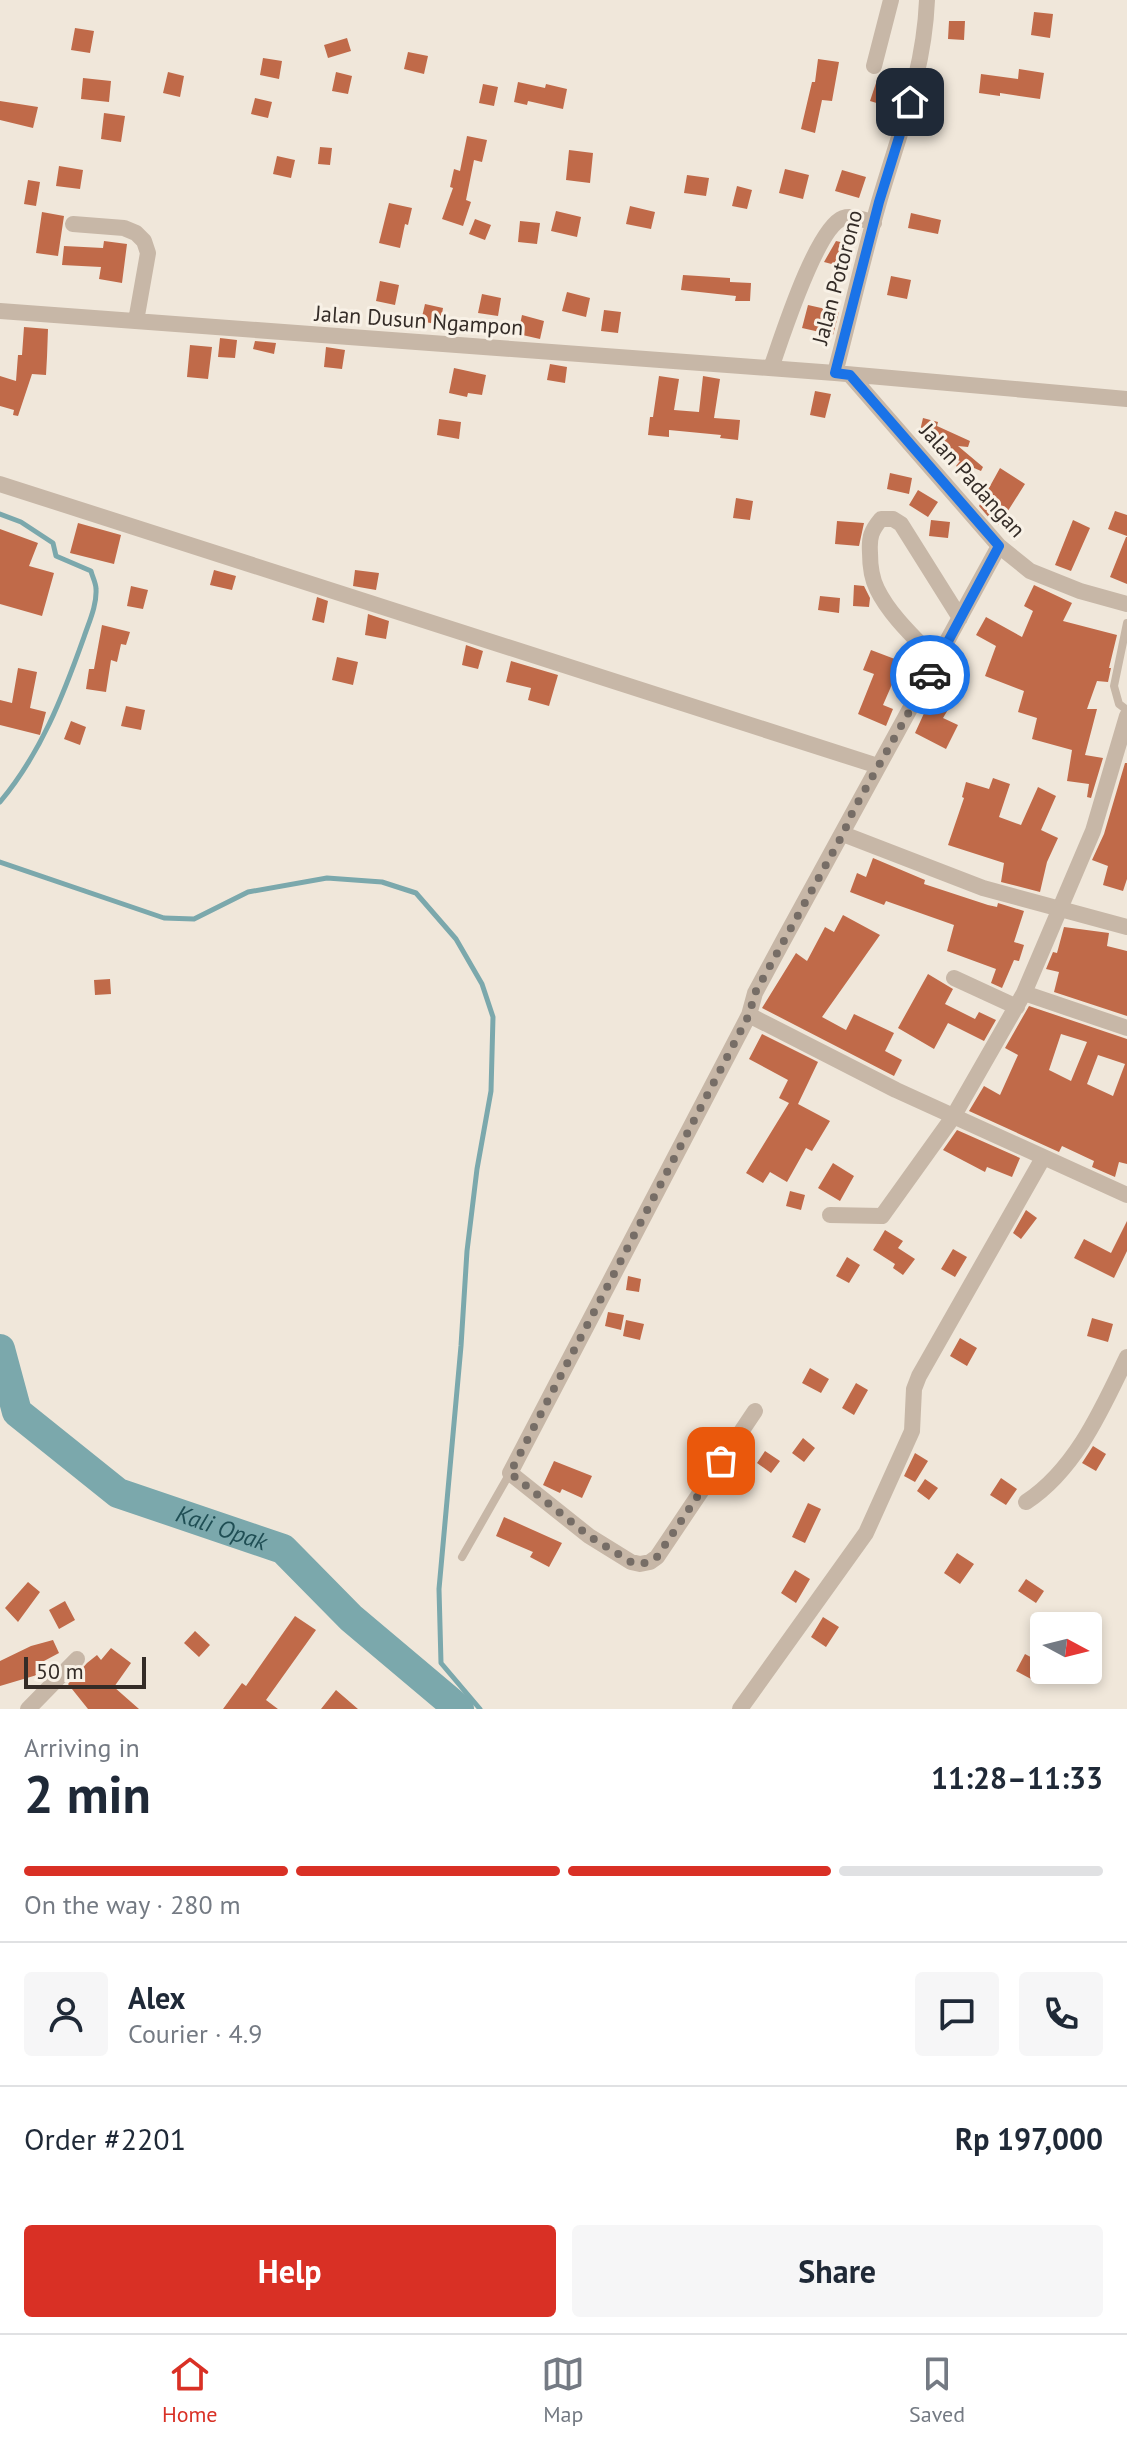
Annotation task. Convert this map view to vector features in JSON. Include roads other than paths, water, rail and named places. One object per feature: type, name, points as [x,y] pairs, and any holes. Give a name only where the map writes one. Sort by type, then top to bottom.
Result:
[{"type":"street","points":[[874,66],[891,0]]},
{"type":"street","name":"Jalan Potorono","points":[[843,374],[874,223],[918,77],[927,0]]},
{"type":"street","points":[[771,368],[816,252],[834,225],[844,218],[874,223]]},
{"type":"street","points":[[73,224],[124,228],[144,241],[148,253],[136,321]]},
{"type":"street","name":"Jalan Dusun Ngampon","points":[[0,311],[843,374]]},
{"type":"street","points":[[843,374],[1127,399]]},
{"type":"street","name":"Jalan Padangan","points":[[843,374],[999,546],[1030,571],[1080,591],[1127,604]]},
{"type":"street","points":[[0,484],[878,766]]},
{"type":"street","points":[[937,661],[876,589],[869,541],[871,530],[881,519],[893,519],[901,524],[960,618]]},
{"type":"street","points":[[755,1411],[657,1557],[650,1562],[631,1562],[589,1536],[510,1473],[749,1015],[755,993],[999,546]]},
{"type":"street","points":[[830,1215],[882,1216],[953,1117],[1020,1000],[1093,831],[1127,716]]},
{"type":"street","points":[[843,834],[983,888],[1127,927]]},
{"type":"street","points":[[954,978],[1020,1000],[1127,1028]]},
{"type":"street","points":[[749,1015],[953,1117],[1127,1195]]},
{"type":"street","points":[[740,1709],[866,1533],[907,1444],[914,1418],[914,1389],[919,1376],[1043,1158]]},
{"type":"street","points":[[1026,1502],[1041,1492],[1073,1455],[1097,1420],[1127,1357]]},
{"type":"street","points":[[28,1709],[77,1659]]},
{"type":"lane","points":[[1127,623],[1114,686],[1119,704],[1127,710]]},
{"type":"lane","points":[[462,1557],[510,1473]]},
{"type":"waterway","points":[[0,514],[21,522],[53,543],[56,556],[91,571],[96,589],[92,613],[59,702],[39,744],[0,802]]},
{"type":"waterway","points":[[0,862],[164,918],[194,919],[248,892],[327,878],[382,882],[416,893],[456,939],[482,984],[493,1017],[491,1091],[467,1251],[439,1589],[441,1663],[480,1709]]},
{"type":"waterway","name":"Kali Opak","points":[[0,1349],[17,1412],[118,1493],[283,1549],[351,1618],[459,1709]]}]
